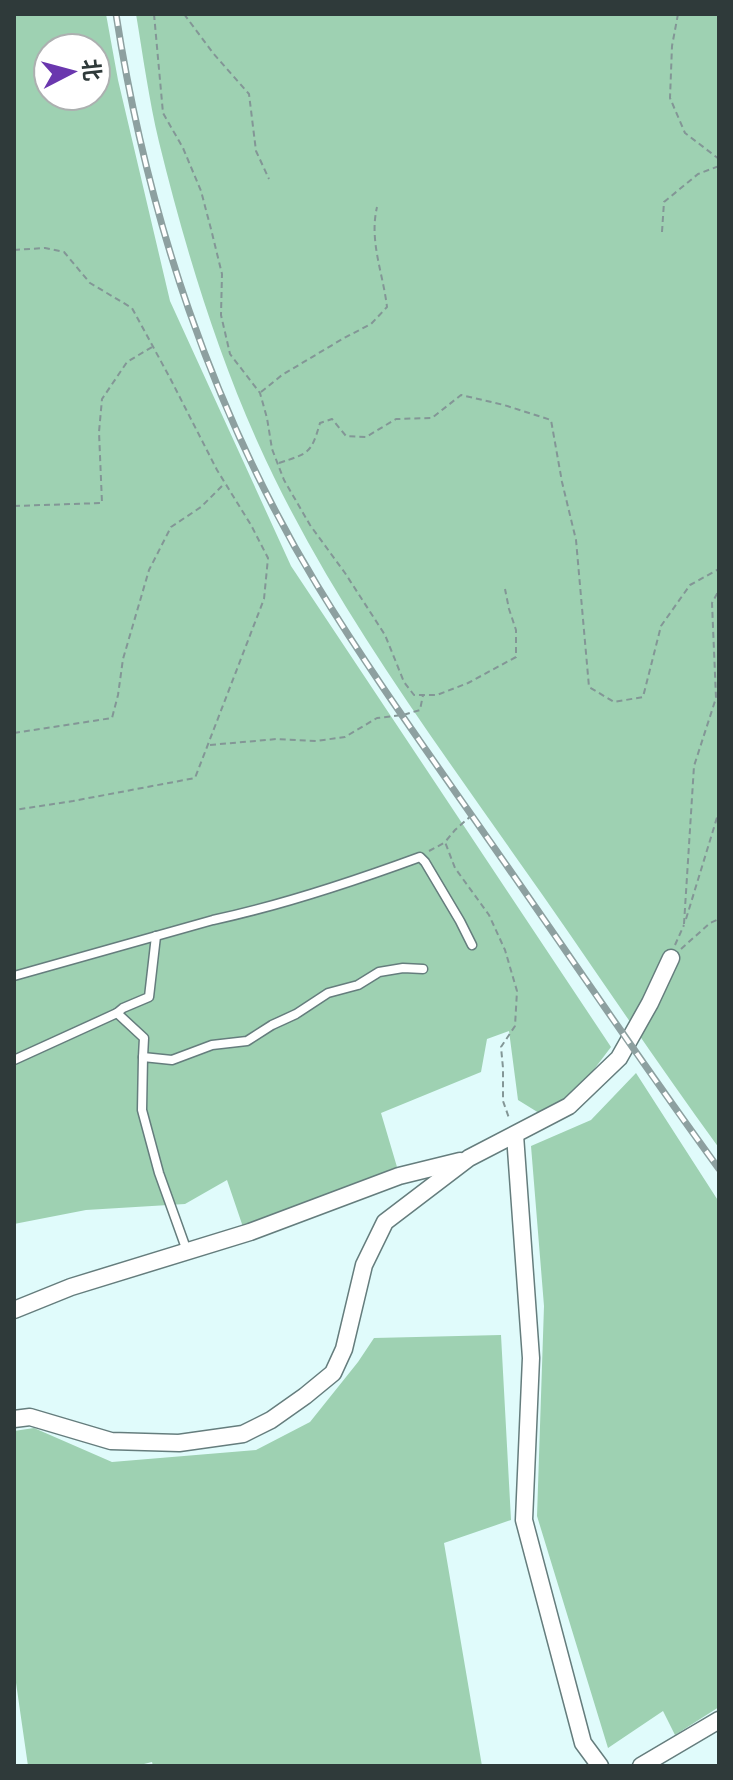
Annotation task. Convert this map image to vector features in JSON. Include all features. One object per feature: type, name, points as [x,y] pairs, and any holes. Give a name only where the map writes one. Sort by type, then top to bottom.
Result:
[{"type":"street","points":[[14,1419],[30,1417],[111,1441],[179,1443],[243,1434],[271,1420],[333,1373],[344,1349],[364,1265],[385,1222],[469,1158],[569,1106],[619,1058],[671,958]]},
{"type":"street","points":[[515,1135],[531,1358],[524,1520],[583,1743],[600,1766]]},
{"type":"street","points":[[14,1310],[71,1287],[250,1232],[399,1176],[469,1158]]},
{"type":"street","points":[[641,1766],[719,1720]]},
{"type":"lane","points":[[14,976],[281,902],[420,857],[472,945]]},
{"type":"lane","points":[[14,1060],[149,997],[156,936]]},
{"type":"lane","points":[[143,1057],[172,1060],[212,1045],[247,1041],[328,993],[358,985],[379,972],[423,969]]},
{"type":"lane","points":[[117,1013],[144,1038],[142,1110],[159,1173],[187,1251]]},
{"type":"path","points":[[154,14],[163,113],[183,148],[201,191],[222,274],[221,315],[230,354],[260,393],[272,449],[284,480],[310,525],[385,635],[404,682],[414,695],[437,695],[468,683],[516,657],[516,630],[505,589]]},
{"type":"path","points":[[184,14],[249,94],[256,151],[269,179]]},
{"type":"path","points":[[678,14],[672,46],[670,98],[685,133],[719,159]]},
{"type":"path","points":[[662,232],[664,202],[698,174],[719,166]]},
{"type":"path","points":[[260,393],[282,375],[371,324],[387,307],[375,241],[377,207]]},
{"type":"path","points":[[14,250],[45,248],[64,252],[90,283],[132,308],[268,558],[264,599],[195,778],[14,810]]},
{"type":"path","points":[[14,506],[102,503],[99,432],[102,399],[127,362],[153,346]]},
{"type":"path","points":[[278,463],[302,455],[313,447],[320,423],[332,419],[346,436],[366,437],[396,419],[432,418],[461,395],[551,420],[576,540],[589,687],[614,702],[643,697],[661,626],[690,585],[719,569]]},
{"type":"path","points":[[14,733],[112,718],[123,659],[149,570],[171,527],[201,507],[225,483]]},
{"type":"path","points":[[684,924],[694,766],[716,698],[712,603],[719,590]]},
{"type":"path","points":[[208,745],[345,737],[377,718],[420,710],[423,695]]},
{"type":"path","points":[[671,958],[719,811]]},
{"type":"path","points":[[420,857],[445,842],[472,815]]},
{"type":"path","points":[[445,842],[455,868],[489,915],[505,950],[517,991],[515,1026],[501,1047],[503,1101],[515,1135]]},
{"type":"path","points":[[671,958],[710,923],[719,919]]},
{"type":"green space","points":[[14,14],[106,14],[109,32],[32,32],[32,112],[112,112],[112,47],[170,301],[291,566],[611,1047],[576,1093],[539,1113],[518,1100],[509,1031],[487,1039],[481,1072],[381,1113],[397,1167],[243,1227],[227,1180],[185,1204],[86,1210],[14,1224]]},
{"type":"green space","points":[[136,14],[719,14],[719,1148],[410,706],[344,604],[284,498],[228,370],[190,257],[155,126]]},
{"type":"green space","points":[[636,1073],[719,1202],[719,1707],[675,1735],[663,1711],[608,1748],[537,1516],[544,1306],[531,1146],[591,1120]]},
{"type":"green space","points":[[501,1335],[511,1520],[444,1543],[482,1766],[153,1766],[152,1762],[136,1766],[28,1766],[14,1669],[14,1431],[34,1428],[112,1462],[256,1450],[310,1422],[374,1338]]},
{"type":"railway","points":[[116,14],[146,164],[189,310],[215,381],[279,519],[380,683],[719,1169]]}]
